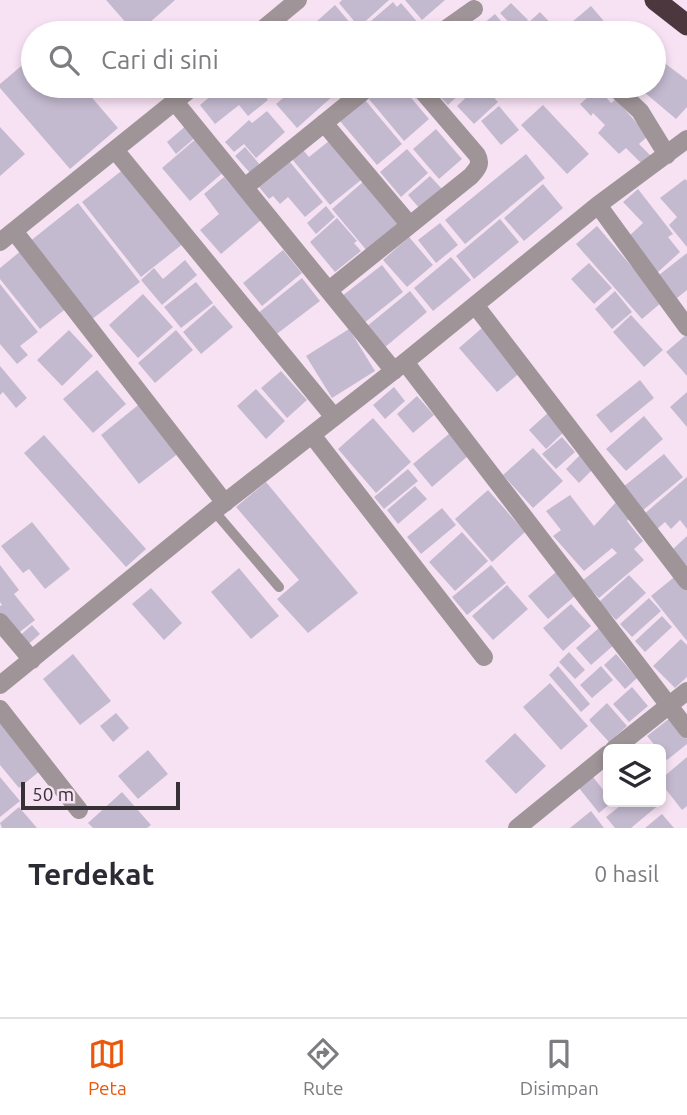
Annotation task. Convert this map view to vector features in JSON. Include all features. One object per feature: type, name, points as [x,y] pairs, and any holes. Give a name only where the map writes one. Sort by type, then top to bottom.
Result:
[{"type":"highway","points":[[655,0],[687,25]]},
{"type":"street","points":[[273,21],[298,0]]},
{"type":"street","points":[[457,21],[474,9]]},
{"type":"street","points":[[179,98],[7,236],[220,507]]},
{"type":"street","points":[[245,187],[355,98]]},
{"type":"street","points":[[329,290],[477,170],[480,162],[477,155],[428,98]]},
{"type":"street","points":[[626,98],[640,111],[667,155]]},
{"type":"street","points":[[174,102],[329,290],[400,367],[687,729]]},
{"type":"street","points":[[324,123],[409,224]]},
{"type":"street","points":[[0,685],[220,507],[400,367],[598,205],[687,139]]},
{"type":"street","points":[[115,150],[334,417]]},
{"type":"street","points":[[598,205],[687,327]]},
{"type":"street","points":[[475,305],[686,577]]},
{"type":"street","points":[[312,435],[484,657]]},
{"type":"street","points":[[0,622],[32,660]]},
{"type":"street","points":[[620,744],[687,691]]},
{"type":"street","points":[[0,709],[79,810]]},
{"type":"street","points":[[517,828],[603,758]]},
{"type":"lane","points":[[220,507],[279,587]]},
{"type":"building","points":[[106,0],[175,0],[151,21],[124,21]]},
{"type":"building","points":[[342,0],[389,0],[366,21],[354,21],[339,3]]},
{"type":"building","points":[[405,0],[445,0],[422,20]]},
{"type":"building","points":[[393,2],[397,7],[401,3],[416,21],[371,21]]},
{"type":"building","points":[[511,3],[528,20],[508,21],[500,13]]},
{"type":"building","points":[[335,5],[348,21],[317,21]]},
{"type":"building","points":[[591,6],[604,21],[573,21]]},
{"type":"building","points":[[540,12],[549,21],[530,21]]},
{"type":"building","points":[[495,14],[501,21],[487,21]]},
{"type":"building","points":[[666,64],[687,80],[687,107],[676,119],[651,98],[666,98]]},
{"type":"building","points":[[21,66],[21,98],[92,98],[118,128],[70,169],[0,88],[0,84]]},
{"type":"building","points":[[208,98],[268,100],[248,116],[239,105],[215,124],[200,105]]},
{"type":"building","points":[[283,98],[331,98],[297,128],[276,104]]},
{"type":"building","points":[[411,98],[429,119],[404,141],[369,99]]},
{"type":"building","points":[[441,98],[455,98],[448,105]]},
{"type":"building","points":[[465,98],[494,98],[498,102],[474,124],[457,106]]},
{"type":"building","points":[[587,98],[607,98],[611,103],[616,99],[648,136],[639,144],[651,156],[642,164],[626,148],[619,154],[598,133],[605,125],[593,113],[591,116],[580,104]]},
{"type":"building","points":[[365,100],[402,144],[377,165],[340,121]]},
{"type":"building","points":[[543,105],[589,154],[567,174],[521,125]]},
{"type":"building","points":[[499,106],[519,130],[501,145],[481,121]]},
{"type":"building","points":[[267,111],[285,132],[256,158],[244,144],[234,152],[225,142],[249,120],[252,123]]},
{"type":"building","points":[[188,124],[197,136],[176,154],[167,142]]},
{"type":"building","points":[[0,127],[25,154],[0,176]]},
{"type":"building","points":[[436,129],[462,159],[439,179],[413,149]]},
{"type":"building","points":[[198,137],[226,170],[190,201],[162,168]]},
{"type":"building","points":[[329,141],[361,180],[330,205],[292,159],[303,150],[309,157]]},
{"type":"building","points":[[245,147],[261,166],[251,174],[235,156]]},
{"type":"building","points":[[407,149],[428,173],[401,197],[380,172]]},
{"type":"building","points":[[526,154],[545,178],[465,244],[445,220]]},
{"type":"building","points":[[290,162],[323,202],[305,217],[288,197],[280,204],[273,196],[269,199],[259,187]]},
{"type":"building","points":[[125,168],[184,243],[141,277],[82,202]]},
{"type":"building","points":[[430,176],[442,189],[420,209],[408,195]]},
{"type":"building","points":[[224,177],[261,220],[221,254],[200,230],[219,214],[204,194]]},
{"type":"building","points":[[685,179],[687,247],[669,225],[677,217],[660,198]]},
{"type":"building","points":[[364,181],[400,224],[368,252],[332,209]]},
{"type":"building","points":[[543,184],[563,208],[524,241],[504,218]]},
{"type":"building","points":[[638,189],[673,234],[668,237],[680,252],[657,273],[627,238],[643,223],[623,202]]},
{"type":"building","points":[[78,203],[140,282],[91,320],[29,242]]},
{"type":"building","points":[[326,206],[335,217],[316,234],[307,223]]},
{"type":"building","points":[[337,218],[357,241],[354,243],[361,251],[335,272],[310,242]]},
{"type":"building","points":[[500,219],[519,242],[474,279],[456,256]]},
{"type":"building","points":[[440,223],[458,245],[436,263],[418,240]]},
{"type":"building","points":[[597,226],[662,302],[642,319],[576,244]]},
{"type":"building","points":[[409,237],[433,265],[407,287],[383,260]]},
{"type":"building","points":[[22,250],[68,307],[40,329],[0,279],[0,268]]},
{"type":"building","points":[[283,250],[302,273],[262,306],[243,283]]},
{"type":"building","points":[[687,253],[687,290],[677,298],[659,275]]},
{"type":"building","points":[[451,257],[471,280],[433,311],[414,288]]},
{"type":"building","points":[[185,260],[197,275],[162,305],[141,280],[154,268],[163,279]]},
{"type":"building","points":[[589,263],[612,288],[594,304],[571,279]]},
{"type":"building","points":[[382,265],[403,292],[364,323],[342,296]]},
{"type":"building","points":[[302,278],[320,301],[274,336],[257,314]]},
{"type":"building","points":[[196,282],[213,303],[181,328],[164,307]]},
{"type":"building","points":[[0,284],[38,332],[20,346],[28,355],[17,364],[0,344]]},
{"type":"building","points":[[410,291],[427,312],[384,348],[366,327]]},
{"type":"building","points":[[615,291],[632,312],[612,329],[595,309]]},
{"type":"building","points":[[143,294],[173,327],[138,358],[109,325]]},
{"type":"building","points":[[214,305],[233,327],[201,354],[183,332]]},
{"type":"building","points":[[631,315],[663,350],[644,367],[613,332]]},
{"type":"building","points":[[482,328],[521,372],[497,392],[459,348]]},
{"type":"building","points":[[349,329],[375,371],[332,398],[306,356]]},
{"type":"building","points":[[69,330],[93,356],[62,386],[37,360]]},
{"type":"building","points":[[176,330],[193,350],[155,383],[138,363]]},
{"type":"building","points":[[687,334],[687,376],[666,352]]},
{"type":"building","points":[[0,366],[27,398],[16,408],[3,392],[0,395]]},
{"type":"building","points":[[97,370],[126,404],[93,433],[63,399]]},
{"type":"building","points":[[281,371],[307,400],[287,418],[261,388]]},
{"type":"building","points":[[640,380],[654,398],[611,433],[596,415]]},
{"type":"building","points":[[394,387],[405,401],[385,419],[373,405]]},
{"type":"building","points":[[256,389],[285,421],[266,439],[237,406]]},
{"type":"building","points":[[687,392],[687,427],[670,407]]},
{"type":"building","points":[[417,396],[434,415],[413,433],[397,414]]},
{"type":"building","points":[[142,402],[180,452],[139,484],[101,435]]},
{"type":"building","points":[[550,411],[567,429],[546,449],[529,430]]},
{"type":"building","points":[[644,416],[663,439],[626,471],[606,449]]},
{"type":"building","points":[[373,418],[411,462],[376,493],[338,449]]},
{"type":"building","points":[[450,433],[469,455],[432,487],[413,464]]},
{"type":"building","points":[[44,435],[146,549],[126,567],[24,453]]},
{"type":"building","points":[[562,437],[575,452],[556,469],[542,454]]},
{"type":"building","points":[[533,448],[563,481],[533,508],[503,475]]},
{"type":"building","points":[[664,454],[683,477],[642,511],[623,487]]},
{"type":"building","points":[[580,455],[593,469],[579,483],[566,469]]},
{"type":"building","points":[[408,469],[418,481],[384,509],[374,497]]},
{"type":"building","points":[[687,477],[687,529],[680,520],[671,529],[665,522],[656,530],[643,515]]},
{"type":"building","points":[[266,482],[358,593],[308,633],[277,599],[299,580],[236,507]]},
{"type":"building","points":[[415,486],[427,499],[398,524],[387,510]]},
{"type":"building","points":[[488,490],[525,532],[492,562],[455,519]]},
{"type":"building","points":[[570,495],[594,526],[619,499],[633,515],[627,521],[643,541],[634,549],[644,560],[599,598],[582,581],[617,553],[612,548],[584,571],[553,536],[561,530],[546,511]]},
{"type":"building","points":[[442,508],[456,525],[421,554],[407,537]]},
{"type":"building","points":[[32,522],[70,569],[45,589],[29,569],[23,573],[1,546]]},
{"type":"building","points":[[462,532],[488,561],[455,591],[429,562]]},
{"type":"building","points":[[687,536],[687,566],[672,550]]},
{"type":"building","points":[[0,565],[19,590],[14,594],[35,620],[16,635],[0,615]]},
{"type":"building","points":[[491,565],[506,583],[467,615],[452,597]]},
{"type":"building","points":[[239,568],[279,616],[251,639],[211,592]]},
{"type":"building","points":[[556,572],[576,595],[548,619],[528,596]]},
{"type":"building","points":[[678,574],[687,586],[687,641],[651,596]]},
{"type":"building","points":[[629,575],[646,593],[616,620],[599,602]]},
{"type":"building","points":[[507,585],[528,609],[493,640],[472,616]]},
{"type":"building","points":[[151,588],[182,623],[164,640],[132,604]]},
{"type":"building","points":[[649,598],[661,611],[632,637],[620,624]]},
{"type":"building","points":[[571,604],[591,626],[563,651],[543,628]]},
{"type":"building","points":[[662,616],[672,627],[645,652],[635,641]]},
{"type":"building","points":[[32,625],[40,634],[25,647],[17,638]]},
{"type":"building","points":[[600,627],[615,644],[591,665],[576,648]]},
{"type":"building","points":[[681,639],[687,645],[687,677],[675,688],[653,666]]},
{"type":"building","points":[[569,652],[585,670],[575,679],[559,662]]},
{"type":"building","points":[[73,654],[111,701],[80,725],[43,679]]},
{"type":"building","points":[[616,654],[637,678],[625,689],[604,665]]},
{"type":"building","points":[[558,666],[590,704],[581,712],[549,675]]},
{"type":"building","points":[[601,666],[613,680],[592,698],[580,685]]},
{"type":"building","points":[[550,683],[588,726],[561,750],[523,707]]},
{"type":"building","points":[[632,687],[648,706],[629,722],[613,704]]},
{"type":"building","points":[[607,703],[627,726],[609,742],[589,720]]},
{"type":"building","points":[[116,713],[129,728],[113,742],[100,726]]},
{"type":"building","points":[[670,718],[687,739],[687,744],[667,760],[666,744],[654,744],[647,736]]},
{"type":"building","points":[[0,722],[40,771],[19,788],[0,765]]},
{"type":"building","points":[[515,733],[546,766],[516,794],[485,761]]},
{"type":"building","points":[[148,750],[168,774],[138,799],[118,776]]},
{"type":"building","points":[[687,757],[687,806],[682,810],[666,789],[666,775]]},
{"type":"building","points":[[0,777],[20,801],[0,817]]},
{"type":"building","points":[[593,777],[603,790],[603,807],[606,807],[599,813],[579,788]]},
{"type":"building","points":[[122,792],[151,825],[147,828],[93,828],[88,823]]},
{"type":"building","points":[[19,807],[37,828],[2,828],[0,823]]},
{"type":"building","points":[[619,807],[656,807],[631,828],[615,828],[606,817]]},
{"type":"building","points":[[591,811],[604,828],[570,828]]},
{"type":"building","points":[[662,814],[674,828],[645,828]]}]
